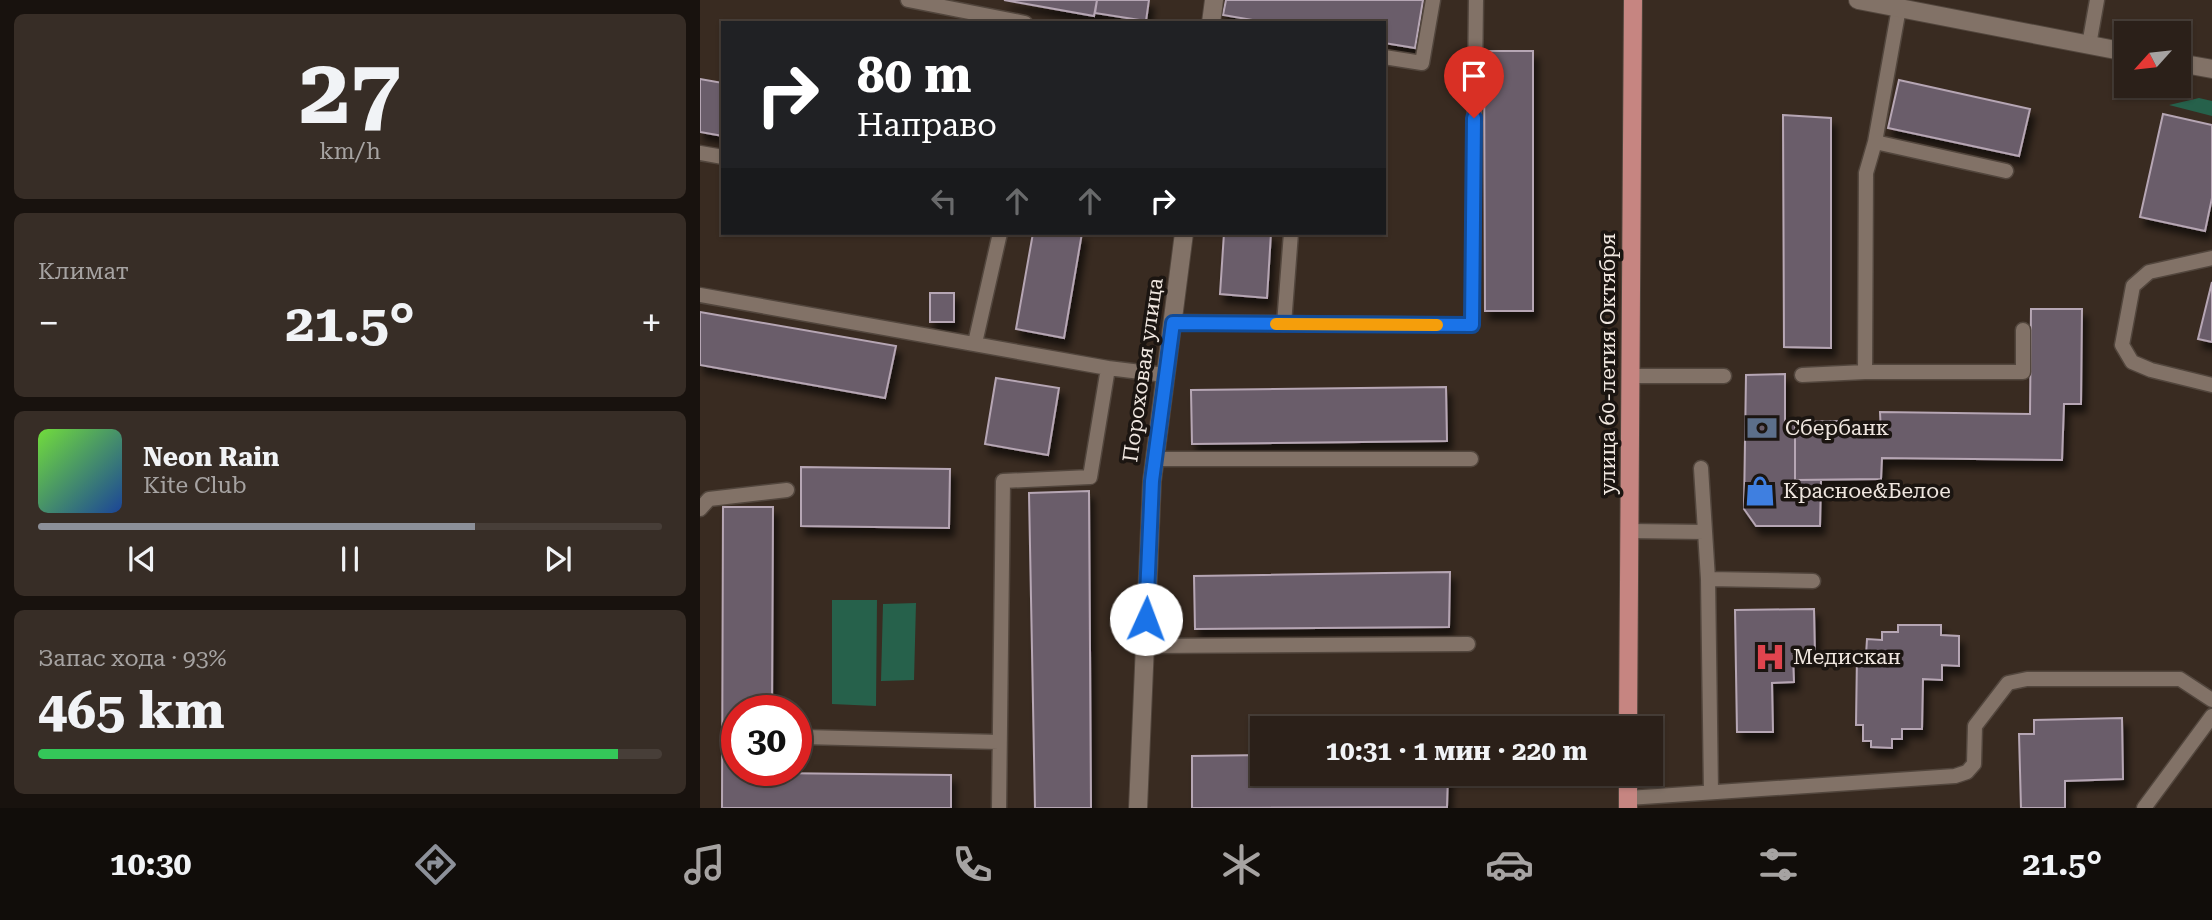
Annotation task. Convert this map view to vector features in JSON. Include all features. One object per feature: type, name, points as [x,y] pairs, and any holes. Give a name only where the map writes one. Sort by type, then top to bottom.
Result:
[{"type":"main road","name":"улица 60-летия Октября","points":[[1629,716],[1633,0]]},
{"type":"street","points":[[1211,21],[1214,0]]},
{"type":"street","points":[[1858,0],[2114,50]]},
{"type":"street","points":[[2191,65],[2212,69]]},
{"type":"street","name":"Пороховая улица","points":[[1138,808],[1154,459],[1184,235]]},
{"type":"lane","points":[[908,0],[1015,21]]},
{"type":"lane","points":[[1386,57],[1422,63],[1433,0]]},
{"type":"lane","points":[[1173,323],[1472,325],[1476,0]]},
{"type":"lane","points":[[2089,45],[2097,0]]},
{"type":"lane","points":[[1866,372],[1866,173],[1875,142],[1899,8]]},
{"type":"lane","points":[[1875,142],[2006,171]]},
{"type":"lane","points":[[700,153],[721,157]]},
{"type":"lane","points":[[975,343],[1000,235]]},
{"type":"lane","points":[[1284,324],[1291,235]]},
{"type":"lane","points":[[2212,258],[2148,272],[2133,286],[2122,345],[2132,362],[2151,370],[2212,385]]},
{"type":"lane","points":[[700,295],[1108,368],[1166,375]]},
{"type":"lane","points":[[1802,374],[2023,372],[2022,330]]},
{"type":"lane","points":[[999,808],[1003,481],[1090,477],[1108,368]]},
{"type":"lane","points":[[1631,376],[1724,376]]},
{"type":"lane","points":[[1154,459],[1471,459]]},
{"type":"lane","points":[[1701,468],[1708,579],[1711,792]]},
{"type":"lane","points":[[700,509],[709,499],[786,490]]},
{"type":"lane","points":[[1630,531],[1705,532]]},
{"type":"lane","points":[[1708,579],[1813,581]]},
{"type":"lane","points":[[1145,646],[1468,644]]},
{"type":"lane","points":[[1628,803],[1711,792],[1942,777],[1967,772],[1975,764],[1975,726],[2008,684],[2027,679],[2180,679],[2212,700]]},
{"type":"lane","points":[[2144,808],[2212,716]]},
{"type":"lane","points":[[812,737],[999,742]]},
{"type":"green space","points":[[2199,98],[2212,101],[2212,116],[2169,105]]},
{"type":"green space","points":[[832,600],[877,600],[876,706],[832,704]]},
{"type":"green space","points":[[916,603],[914,680],[881,681],[883,604]]},
{"type":"building","points":[[1004,0],[1097,0],[1094,16]]},
{"type":"building","points":[[1097,0],[1149,0],[1146,21],[1095,13]]},
{"type":"building","points":[[1226,0],[1423,0],[1415,48],[1386,43],[1386,21],[1258,21],[1223,15]]},
{"type":"building","points":[[1484,51],[1533,51],[1533,311],[1485,311]]},
{"type":"building","points":[[700,79],[721,83],[721,136],[700,132]]},
{"type":"building","points":[[1899,80],[2030,109],[2019,156],[1888,128]]},
{"type":"building","points":[[2163,114],[2212,125],[2212,198],[2205,231],[2140,217]]},
{"type":"building","points":[[1783,115],[1831,118],[1831,348],[1784,347]]},
{"type":"building","points":[[1033,235],[1082,235],[1064,338],[1016,329]]},
{"type":"building","points":[[1224,235],[1271,235],[1267,298],[1220,294]]},
{"type":"building","points":[[2212,282],[2212,342],[2198,339]]},
{"type":"building","points":[[930,293],[954,293],[954,322],[930,322]]},
{"type":"building","points":[[2031,309],[2082,309],[2081,404],[2064,404],[2062,460],[1882,458],[1881,479],[1795,480],[1795,422],[1840,421],[1840,434],[1881,435],[1880,412],[2030,414]]},
{"type":"building","points":[[700,312],[896,346],[885,398],[700,365]]},
{"type":"building","points":[[1785,374],[1785,422],[1795,422],[1795,480],[1821,480],[1820,526],[1756,526],[1744,509],[1746,375]]},
{"type":"building","points":[[996,378],[1059,388],[1048,455],[985,444]]},
{"type":"building","points":[[1446,387],[1447,441],[1192,444],[1191,390]]},
{"type":"building","points":[[801,467],[950,469],[949,528],[801,526]]},
{"type":"building","points":[[1089,491],[1091,808],[1035,808],[1029,493]]},
{"type":"building","points":[[723,507],[773,507],[772,695],[722,695]]},
{"type":"building","points":[[1450,572],[1449,627],[1195,629],[1194,576]]},
{"type":"building","points":[[1814,609],[1815,656],[1793,656],[1794,682],[1772,683],[1773,732],[1737,732],[1735,610]]},
{"type":"building","points":[[1898,625],[1941,625],[1941,635],[1959,636],[1959,666],[1942,665],[1942,680],[1923,679],[1922,729],[1902,729],[1902,739],[1892,739],[1892,748],[1871,747],[1871,741],[1863,741],[1863,725],[1856,725],[1857,655],[1866,655],[1867,639],[1882,640],[1882,632],[1898,632]]},
{"type":"building","points":[[2122,718],[2123,779],[2065,781],[2065,808],[2021,808],[2019,734],[2034,734],[2034,720]]},
{"type":"building","points":[[1250,755],[1250,786],[1448,786],[1447,807],[1192,808],[1192,756]]},
{"type":"building","points":[[812,773],[951,775],[951,808],[722,808],[722,786],[812,786]]},
{"type":"slow traffic","points":[[1276,324],[1437,325]]},
{"type":"place","name":"Сбербанк","points":[[1762,428]]},
{"type":"place","name":"Красное&Белое","points":[[1760,491]]},
{"type":"place","name":"Медискан","points":[[1770,657]]},
{"type":"route","points":[[1146,619],[1152,481],[1173,323],[1472,325],[1474,118]]}]
